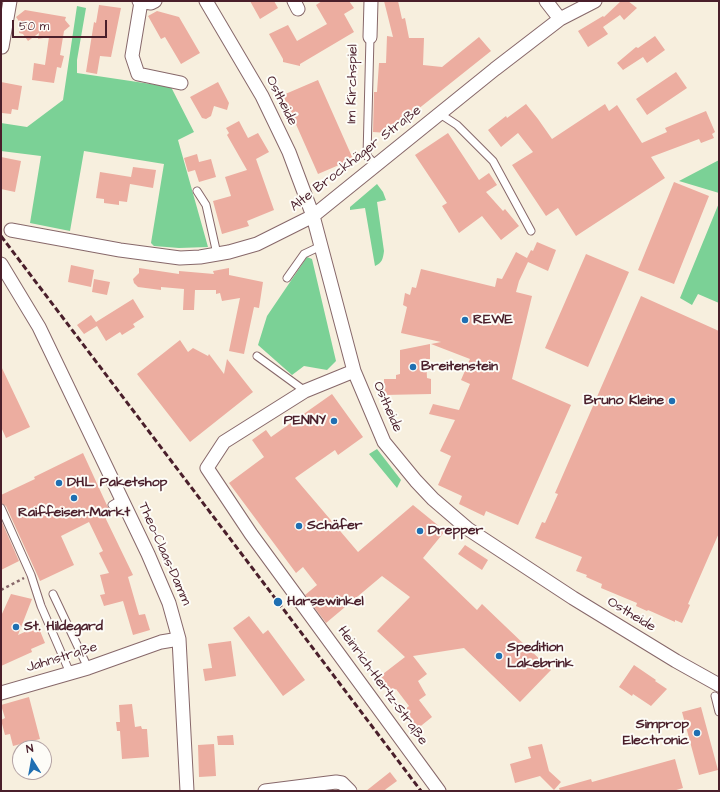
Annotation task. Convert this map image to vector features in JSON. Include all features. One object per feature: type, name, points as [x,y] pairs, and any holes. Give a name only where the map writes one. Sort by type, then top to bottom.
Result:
[{"type":"street","points":[[2,47],[7,1]]},
{"type":"street","points":[[155,1],[151,3],[140,1],[132,56],[138,74],[181,83]]},
{"type":"street","name":"Ostheide","points":[[206,1],[262,96],[289,152],[313,216],[354,371],[384,442],[416,481],[457,520],[573,598],[676,661],[717,690]]},
{"type":"street","name":"Im Kirchspiel","points":[[370,37],[371,1]]},
{"type":"street","points":[[546,1],[560,19]]},
{"type":"street","name":"Alte Brockhäger Straße","points":[[11,230],[120,250],[180,258],[200,258],[258,244],[313,216],[495,69],[560,19],[595,1]]},
{"type":"street","name":"Theo-Claas-Damm","points":[[3,272],[39,327],[117,502],[162,585],[174,619],[179,639],[187,791]]},
{"type":"street","name":"Heinrich-Hertz-Straße","points":[[354,371],[305,391],[224,442],[207,468],[251,534],[439,791]]},
{"type":"street","name":"Jahnstraße","points":[[1,693],[88,668],[161,642],[179,639]]},
{"type":"street","points":[[265,791],[336,782],[342,783],[350,791]]},
{"type":"lane","name":"Im Kirchspiel","points":[[370,37],[367,156],[376,165]]},
{"type":"lane","points":[[440,114],[457,125],[493,161],[531,230]]},
{"type":"lane","points":[[197,191],[206,205],[217,254]]},
{"type":"lane","points":[[287,278],[304,254],[321,246]]},
{"type":"lane","points":[[257,356],[305,391]]},
{"type":"lane","points":[[1,508],[31,575],[41,606],[70,673]]},
{"type":"lane","points":[[53,594],[88,668]]},
{"type":"lane","points":[[717,690],[719,712]]},
{"type":"path","points":[[1,590],[31,575]]},
{"type":"green space","points":[[77,6],[86,8],[77,60],[77,73],[171,87],[194,132],[178,140],[208,247],[179,248],[154,246],[151,243],[164,164],[84,151],[70,231],[30,223],[41,156],[1,151],[1,123],[27,127],[63,100]]},
{"type":"green space","points":[[719,160],[719,193],[679,181]]},
{"type":"green space","points":[[377,184],[383,192],[386,200],[377,202],[384,251],[382,260],[375,266],[365,208],[350,210],[350,207]]},
{"type":"green space","points":[[719,203],[719,303],[698,294],[692,305],[680,298]]},
{"type":"green space","points":[[307,257],[312,259],[336,361],[327,370],[304,366],[292,375],[258,345],[267,316]]},
{"type":"green space","points":[[377,449],[401,480],[397,488],[369,454]]},
{"type":"building","points":[[250,1],[274,1],[278,8],[260,19]]},
{"type":"building","points":[[322,1],[349,1],[354,8],[344,14],[354,32],[300,64],[300,66],[283,62],[283,59],[269,34],[288,25],[297,41],[327,24],[316,5]]},
{"type":"building","points":[[384,1],[398,1],[402,19],[405,18],[409,38],[424,38],[423,65],[442,67],[479,37],[491,51],[388,133],[373,132],[374,92],[377,92],[379,63],[386,63],[387,36],[393,37]]},
{"type":"building","points":[[621,1],[628,1],[637,8],[624,20],[620,15],[603,27],[608,34],[588,47],[578,31],[603,16],[604,17]]},
{"type":"building","points":[[99,5],[121,8],[111,57],[100,56],[97,74],[86,72],[94,22],[96,23]]},
{"type":"building","points":[[25,10],[66,17],[65,20],[70,26],[64,31],[60,55],[64,56],[61,68],[57,67],[54,83],[32,80],[34,63],[45,65],[49,37],[38,39],[39,33],[28,41],[23,34],[19,33],[21,24],[16,17]]},
{"type":"building","points":[[157,11],[179,17],[200,53],[181,64],[165,37],[161,39],[148,16]]},
{"type":"building","points":[[655,36],[665,50],[647,63],[643,57],[623,70],[617,63],[636,47],[638,48]]},
{"type":"building","points":[[676,72],[687,88],[647,115],[636,99]]},
{"type":"building","points":[[318,80],[353,159],[318,174],[283,95]]},
{"type":"building","points":[[1,82],[22,86],[18,110],[12,109],[11,114],[2,113]]},
{"type":"building","points":[[218,82],[229,103],[227,110],[214,106],[211,116],[206,119],[202,118],[190,97]]},
{"type":"building","points":[[526,104],[552,139],[605,104],[609,111],[617,105],[642,143],[667,132],[665,128],[706,111],[715,132],[712,134],[714,138],[701,143],[699,139],[651,157],[665,178],[576,236],[558,208],[546,216],[512,165],[533,152],[518,133],[501,147],[488,130],[506,116],[507,118]]},
{"type":"building","points":[[239,121],[248,138],[258,133],[269,152],[256,159],[274,210],[247,221],[249,226],[222,234],[213,201],[231,196],[225,177],[247,170],[227,135],[229,133],[226,128]]},
{"type":"building","points":[[448,133],[479,180],[489,173],[497,185],[486,192],[503,211],[505,209],[519,226],[501,240],[482,216],[459,233],[442,206],[447,203],[415,155]]},
{"type":"building","points":[[197,154],[199,162],[211,159],[216,177],[199,182],[195,170],[188,172],[184,158]]},
{"type":"building","points":[[1,157],[21,161],[15,192],[1,189]]},
{"type":"building","points":[[133,167],[156,170],[153,188],[130,184],[127,202],[119,201],[119,205],[104,203],[104,199],[96,198],[100,172],[131,177]]},
{"type":"building","points":[[674,182],[709,196],[674,284],[638,270]]},
{"type":"building","points":[[537,242],[556,250],[548,271],[528,262],[519,281],[516,292],[532,296],[512,379],[571,405],[518,525],[486,511],[484,516],[459,504],[462,496],[438,485],[451,456],[440,451],[455,420],[429,414],[433,404],[459,410],[470,384],[461,380],[470,359],[431,344],[441,342],[401,333],[407,307],[403,305],[405,293],[410,295],[412,287],[416,288],[421,269],[495,287],[497,278],[502,279],[516,252],[527,258],[531,250],[533,251]]},
{"type":"building","points":[[586,254],[629,272],[588,367],[545,348]]},
{"type":"building","points":[[71,265],[94,270],[91,287],[68,282]]},
{"type":"building","points":[[139,268],[179,274],[179,271],[214,274],[213,271],[229,268],[229,275],[263,282],[259,308],[254,307],[244,354],[229,351],[240,298],[222,301],[220,293],[216,294],[216,290],[195,290],[194,310],[183,310],[184,289],[161,287],[161,290],[138,287],[134,283],[133,279],[139,273]]},
{"type":"building","points":[[94,279],[110,282],[107,295],[92,292]]},
{"type":"building","points":[[641,296],[719,331],[719,533],[688,604],[690,605],[682,623],[675,620],[675,622],[648,610],[647,611],[636,606],[637,603],[601,588],[602,584],[586,577],[587,575],[576,571],[582,557],[535,538],[542,522],[545,523],[558,494],[555,493]]},
{"type":"building","points":[[133,299],[144,317],[133,324],[135,327],[122,335],[120,332],[106,341],[97,326],[84,334],[77,325],[91,315],[96,322]]},
{"type":"building","points":[[180,340],[188,352],[193,348],[208,356],[209,354],[224,374],[227,359],[253,392],[190,442],[137,374]]},
{"type":"building","name":"Breitenstein","points":[[430,344],[430,359],[426,359],[427,378],[431,379],[431,394],[384,395],[384,379],[396,379],[396,375],[400,374],[400,350]]},
{"type":"building","points":[[1,366],[30,427],[6,438],[1,427]]},
{"type":"building","points":[[332,394],[363,437],[338,455],[335,450],[295,478],[358,552],[413,505],[445,531],[423,558],[477,610],[482,604],[551,670],[520,702],[464,648],[413,656],[427,674],[418,681],[426,695],[419,700],[432,717],[417,729],[403,711],[409,706],[396,689],[391,692],[379,677],[405,657],[377,631],[410,597],[382,576],[326,623],[305,595],[317,585],[303,567],[296,573],[229,483],[264,457],[252,440],[266,430],[271,437]]},
{"type":"building","points":[[83,453],[110,512],[104,515],[133,575],[128,577],[139,615],[145,614],[150,630],[133,635],[123,601],[104,606],[100,595],[105,594],[100,575],[109,573],[99,553],[103,551],[89,522],[61,536],[74,565],[40,581],[6,506],[1,503],[1,495],[35,479],[34,477]]},
{"type":"building","points":[[1,520],[19,561],[1,570]]},
{"type":"building","points":[[465,545],[488,560],[482,570],[458,554]]},
{"type":"building","name":"St. Hildegard","points":[[11,594],[32,599],[18,635],[38,626],[45,643],[31,649],[32,652],[1,666],[1,616]]},
{"type":"building","points":[[249,616],[263,634],[268,630],[305,680],[283,696],[233,628]]},
{"type":"building","points":[[231,641],[236,676],[205,681],[203,669],[212,668],[208,644]]},
{"type":"building","points":[[634,665],[667,689],[651,706],[619,687]]},
{"type":"building","points":[[29,697],[40,739],[12,740],[12,742],[10,734],[5,735],[1,720],[5,718],[1,705]]},
{"type":"building","points":[[132,704],[135,727],[141,726],[142,729],[147,729],[149,757],[122,759],[120,731],[117,731],[116,722],[120,722],[119,705]]},
{"type":"building","name":"Simprop Electronic","points":[[701,707],[718,770],[699,775],[682,712]]},
{"type":"building","points":[[233,735],[234,745],[218,745],[217,736]]},
{"type":"building","points":[[214,744],[216,776],[199,777],[198,745]]},
{"type":"building","points":[[542,744],[549,771],[561,782],[554,790],[540,776],[515,783],[510,764],[531,758],[528,747]]},
{"type":"building","points":[[675,759],[683,788],[673,791],[560,791],[559,788],[591,779],[592,782]]},
{"type":"building","points":[[390,772],[397,781],[384,791],[366,791]]},
{"type":"railway","points":[[1,236],[421,791]]},
{"type":"place","name":"REWE","points":[[465,320]]},
{"type":"place","name":"Breitenstein","points":[[413,367]]},
{"type":"place","name":"Bruno Kleine","points":[[672,401]]},
{"type":"place","name":"PENNY","points":[[334,421]]},
{"type":"place","name":"DHL Paketshop","points":[[59,483]]},
{"type":"place","name":"Raiffeisen-Markt","points":[[74,498]]},
{"type":"place","name":"Schäfer","points":[[299,526]]},
{"type":"place","name":"Drepper","points":[[420,531]]},
{"type":"place","name":"Harsewinkel","points":[[278,602]]},
{"type":"place","name":"St. Hildegard","points":[[16,627]]},
{"type":"place","name":"Spedition Lakebrink","points":[[499,656]]},
{"type":"place","name":"Simprop Electronic","points":[[697,733]]}]
